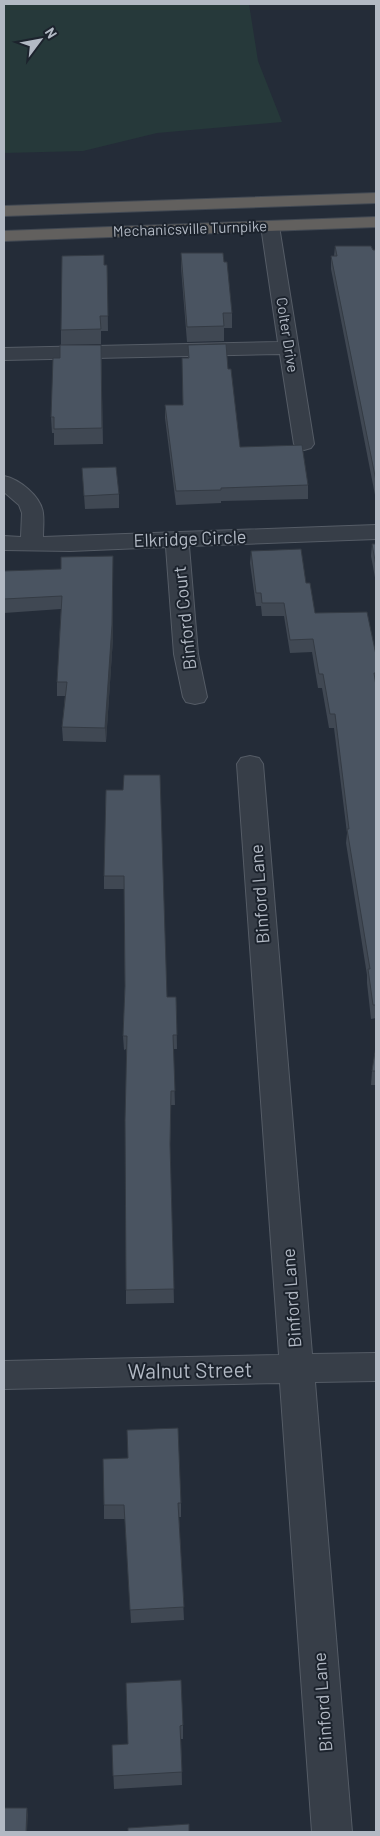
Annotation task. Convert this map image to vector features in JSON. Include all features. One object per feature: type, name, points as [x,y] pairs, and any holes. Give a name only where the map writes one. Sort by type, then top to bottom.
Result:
[{"type":"highway","name":"Mechanicsville Turnpike","points":[[4,211],[376,198]]},
{"type":"highway","name":"Mechanicsville Turnpike","points":[[4,236],[376,222]]},
{"type":"street","name":"Colter Drive","points":[[270,226],[304,444]]},
{"type":"street","points":[[4,354],[289,348]]},
{"type":"street","points":[[4,482],[22,494],[31,505],[33,518],[30,544]]},
{"type":"street","name":"Elkridge Circle","points":[[4,543],[177,540],[376,532]]},
{"type":"street","name":"Binford Court","points":[[177,540],[186,654],[195,697]]},
{"type":"street","name":"Binford Lane","points":[[250,764],[298,1369],[332,1832]]},
{"type":"street","name":"Walnut Street","points":[[4,1375],[376,1367]]},
{"type":"shaded area","points":[[4,4],[249,4],[258,61],[282,122],[157,133],[83,151],[4,153]]},
{"type":"building","points":[[335,246],[371,246],[373,250],[376,250],[376,481],[331,256],[337,256]]},
{"type":"building","points":[[181,253],[223,253],[224,262],[227,262],[232,313],[223,313],[224,326],[187,327]]},
{"type":"building","points":[[104,255],[104,265],[107,265],[108,316],[100,316],[101,329],[61,330],[62,256]]},
{"type":"building","points":[[226,344],[228,369],[231,369],[240,447],[302,445],[308,485],[176,491],[165,405],[183,405],[182,358],[189,358],[188,345]]},
{"type":"building","points":[[60,345],[101,345],[102,428],[54,429],[54,417],[51,417],[53,358],[60,358]]},
{"type":"building","points":[[116,467],[119,494],[84,496],[82,468]]},
{"type":"building","points":[[372,544],[376,544],[376,566]]},
{"type":"building","points":[[301,549],[306,583],[310,583],[315,613],[367,612],[376,655],[376,673],[374,673],[376,686],[376,1005],[373,1005],[368,969],[370,969],[347,829],[349,829],[335,714],[330,714],[323,674],[319,674],[313,639],[290,640],[284,603],[262,603],[261,593],[256,593],[251,551]]},
{"type":"building","points":[[113,556],[112,625],[105,728],[62,727],[67,682],[57,682],[62,596],[4,599],[4,571],[61,569],[61,557]]},
{"type":"building","points":[[124,775],[160,775],[167,997],[176,997],[177,1035],[173,1035],[175,1091],[171,1091],[170,1144],[174,1289],[126,1290],[125,1120],[127,1036],[123,1036],[125,986],[124,876],[104,876],[106,790],[123,790]]},
{"type":"building","points":[[376,1046],[376,1071],[372,1071]]},
{"type":"building","points":[[178,1428],[181,1503],[178,1503],[184,1607],[130,1610],[124,1505],[104,1505],[103,1459],[128,1458],[127,1430]]},
{"type":"building","points":[[181,1680],[183,1725],[180,1726],[182,1772],[113,1776],[112,1745],[128,1744],[126,1683]]},
{"type":"building","points":[[4,1808],[27,1808],[26,1832],[4,1832]]},
{"type":"building","points":[[189,1824],[189,1832],[128,1832],[128,1828]]}]
